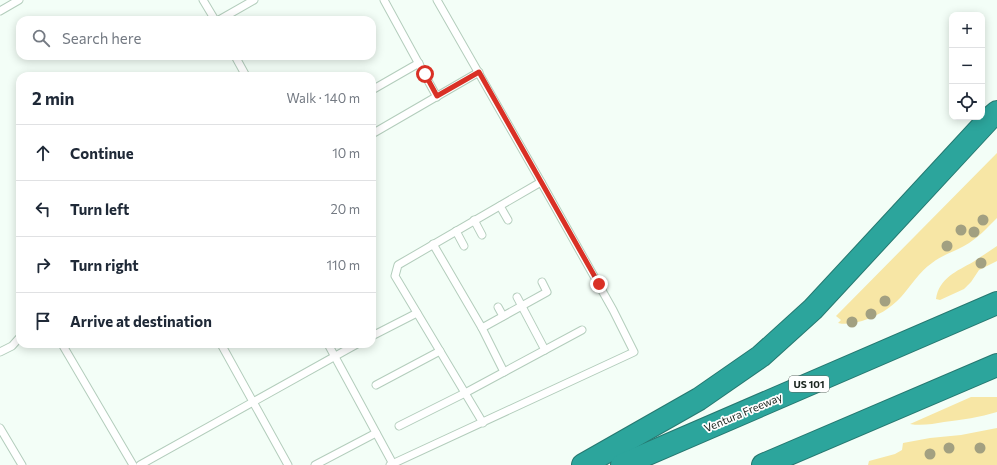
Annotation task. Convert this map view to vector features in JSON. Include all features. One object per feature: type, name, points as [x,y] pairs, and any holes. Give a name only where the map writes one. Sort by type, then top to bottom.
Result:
[{"type":"highway","points":[[583,465],[699,399],[761,356],[813,309],[997,112]]},
{"type":"highway","name":"Ventura Freeway","points":[[622,465],[997,303]]},
{"type":"highway","points":[[763,465],[997,365]]},
{"type":"lane","points":[[0,10],[19,0]]},
{"type":"lane","points":[[204,0],[213,16]]},
{"type":"lane","points":[[226,16],[254,0]]},
{"type":"lane","points":[[384,0],[437,96]]},
{"type":"lane","points":[[330,348],[391,464],[483,423],[634,352],[613,310],[438,0]]},
{"type":"lane","points":[[237,60],[244,72]]},
{"type":"lane","points":[[376,88],[419,63]]},
{"type":"lane","points":[[376,132],[479,72]]},
{"type":"lane","points":[[483,423],[395,276],[396,270],[398,264],[541,182]]},
{"type":"lane","points":[[500,206],[508,220]]},
{"type":"lane","points":[[474,220],[482,235]]},
{"type":"lane","points":[[456,231],[464,246]]},
{"type":"lane","points":[[433,244],[482,328],[504,372]]},
{"type":"lane","points":[[482,328],[547,292],[542,282]]},
{"type":"lane","points":[[517,297],[545,350]]},
{"type":"lane","points":[[498,308],[503,316]]},
{"type":"lane","points":[[376,334],[417,313]]},
{"type":"lane","points":[[399,426],[465,393],[582,330]]},
{"type":"lane","points":[[0,352],[12,346],[16,342]]},
{"type":"lane","points":[[64,348],[133,465]]},
{"type":"lane","points":[[223,348],[288,465]]},
{"type":"lane","points":[[140,465],[350,348]]},
{"type":"lane","points":[[376,385],[440,351]]},
{"type":"lane","points":[[0,428],[22,465]]},
{"type":"lane","points":[[315,465],[376,433]]},
{"type":"shaded area","points":[[997,153],[997,218],[973,240],[927,267],[901,297],[888,309],[862,321],[847,324],[838,323],[841,320],[836,316]]},
{"type":"shaded area","points":[[997,246],[997,261],[979,270],[964,289],[940,300],[936,299],[945,280]]},
{"type":"shaded area","points":[[971,397],[997,397],[997,412],[971,418],[931,424],[910,424]]},
{"type":"shaded area","points":[[997,428],[997,465],[868,465],[869,461],[895,454],[902,450],[903,443],[930,438],[961,435]]},
{"type":"route","points":[[425,74],[437,96],[479,72],[599,284]]}]
